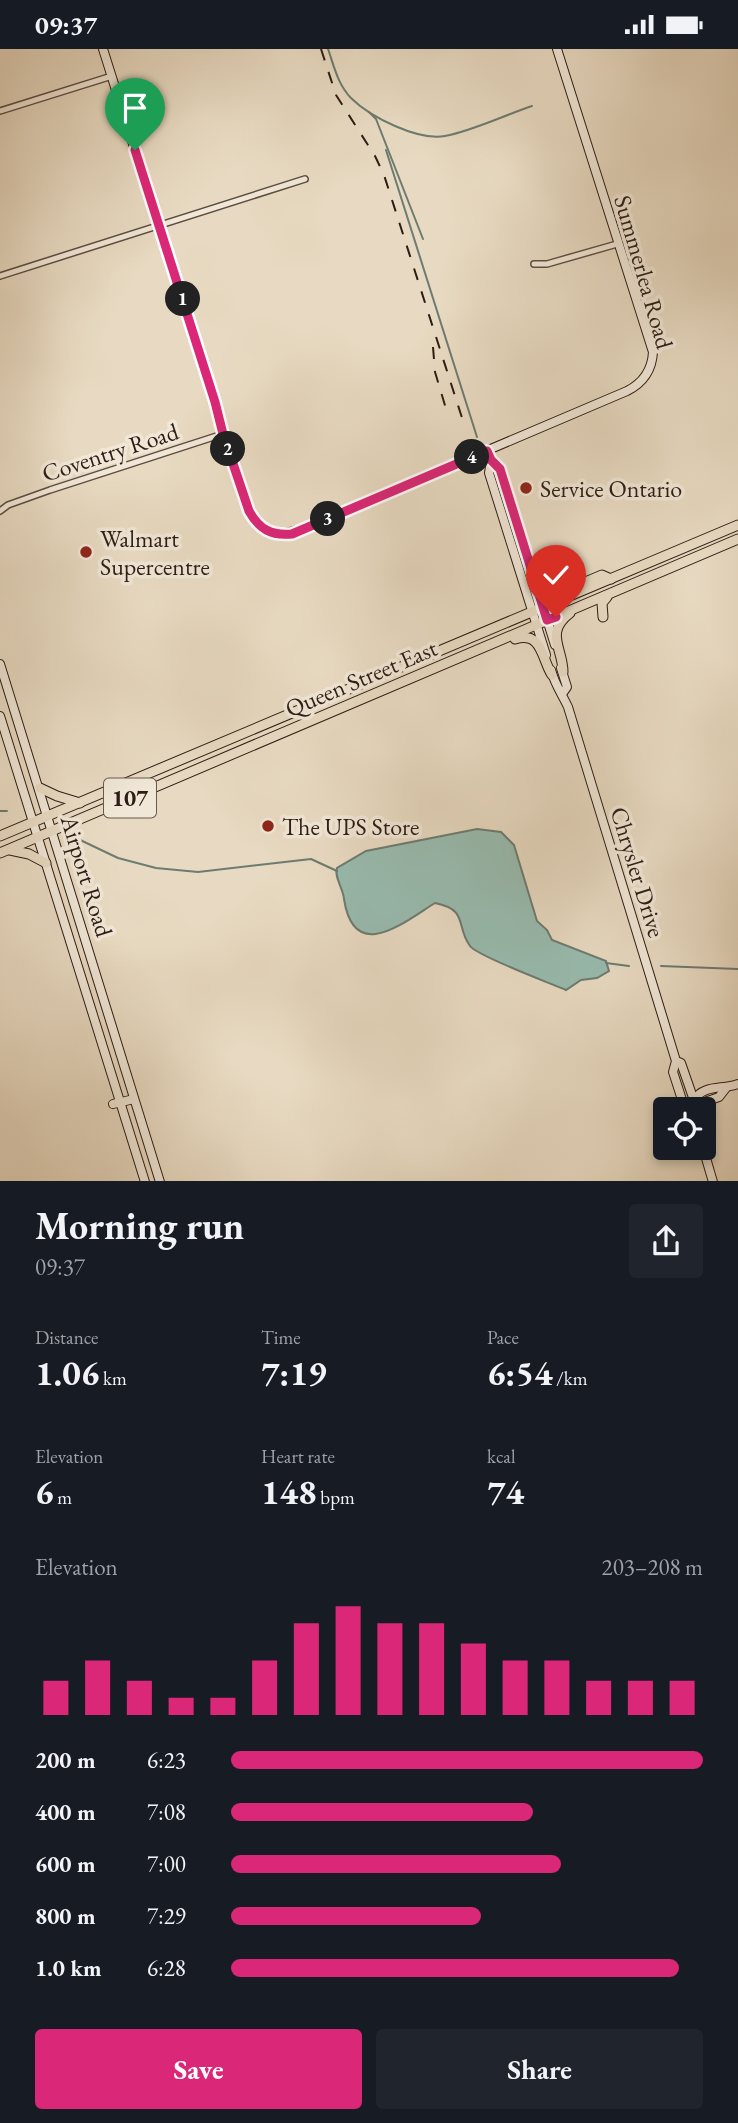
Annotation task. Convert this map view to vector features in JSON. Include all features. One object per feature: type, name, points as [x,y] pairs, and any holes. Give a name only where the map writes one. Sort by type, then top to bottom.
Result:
[{"type":"main road","name":"Queen Street East","points":[[0,836],[738,524]]},
{"type":"main road","name":"Queen Street East","points":[[4,852],[738,539]]},
{"type":"main road","points":[[529,562],[539,584],[551,592],[564,591],[602,575],[611,579]]},
{"type":"main road","points":[[563,672],[555,641],[557,630],[565,617],[588,603],[603,617],[602,603],[610,593]]},
{"type":"main road","points":[[488,646],[494,648],[521,637],[533,639],[541,647],[552,675]]},
{"type":"main road","points":[[40,787],[80,803]]},
{"type":"main road","points":[[4,852],[29,854],[46,863]]},
{"type":"street","name":"Summerlea Road","points":[[103,49],[249,511],[264,530],[283,534],[292,534],[489,455],[638,386],[645,377],[653,352],[557,49]]},
{"type":"street","points":[[0,111],[112,76]]},
{"type":"street","points":[[0,276],[305,179]]},
{"type":"street","points":[[534,264],[547,264],[617,244]]},
{"type":"street","name":"Coventry Road","points":[[0,505],[8,505],[223,434]]},
{"type":"street","name":"Chrysler Drive","points":[[489,455],[500,469],[563,672],[566,687],[562,694]]},
{"type":"street","name":"Chrysler Drive","points":[[489,455],[489,473],[556,689],[562,694],[579,740],[676,1061],[673,1072],[681,1097]]},
{"type":"street","name":"Coventry Road","points":[[0,511],[8,505]]},
{"type":"street","name":"Airport Road","points":[[0,664],[160,1181]]},
{"type":"street","name":"Airport Road","points":[[0,716],[116,1103],[145,1181]]},
{"type":"street","name":"Chrysler Drive","points":[[676,1061],[681,1063],[693,1097]]},
{"type":"street","points":[[696,1097],[714,1087],[726,1088],[738,1084]]},
{"type":"street","points":[[116,1103],[134,1100]]},
{"type":"street","points":[[707,1160],[713,1181]]},
{"type":"water","points":[[477,829],[501,832],[514,845],[537,921],[547,930],[552,940],[606,961],[609,971],[597,978],[581,980],[566,990],[475,950],[466,938],[457,914],[446,906],[435,903],[395,928],[381,933],[369,934],[358,930],[349,919],[337,868],[366,851]]},
{"type":"waterway","points":[[328,49],[340,81],[351,98],[382,120],[422,135],[434,137],[455,134],[532,106]]},
{"type":"waterway","points":[[369,112],[376,119],[423,239]]},
{"type":"waterway","points":[[386,150],[477,437]]},
{"type":"waterway","points":[[0,811],[7,811]]},
{"type":"waterway","points":[[76,838],[118,858],[156,868],[198,872],[311,859],[337,871]]},
{"type":"waterway","points":[[606,963],[629,966]]},
{"type":"waterway","points":[[661,966],[738,969]]},
{"type":"railway","points":[[321,49],[336,95],[384,175],[464,424]]},
{"type":"railway","points":[[433,347],[435,372],[447,412]]},
{"type":"place","name":"Service Ontario","points":[[526,488]]},
{"type":"place","name":"Walmart Supercentre","points":[[86,552]]},
{"type":"place","name":"The UPS Store","points":[[268,826]]},
{"type":"route","points":[[135,150],[223,434],[249,511],[255,521],[264,530],[272,533],[292,534],[487,451],[500,469],[547,620],[556,617]]}]
